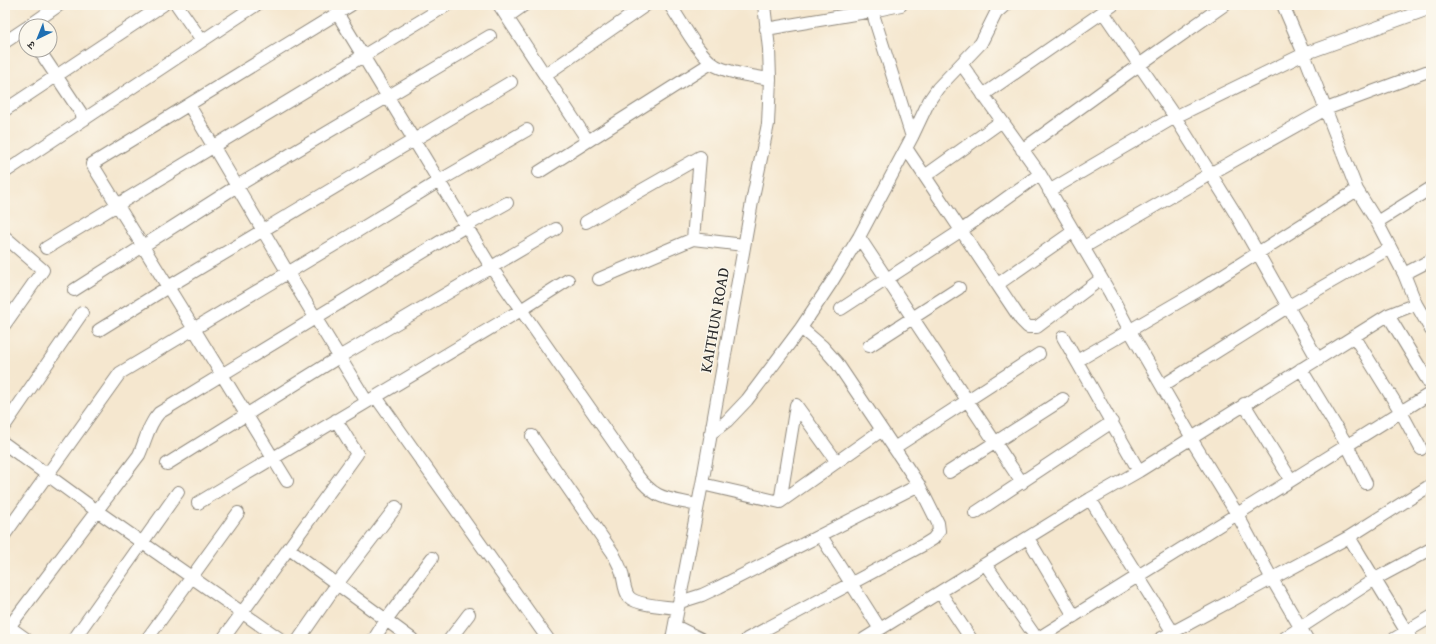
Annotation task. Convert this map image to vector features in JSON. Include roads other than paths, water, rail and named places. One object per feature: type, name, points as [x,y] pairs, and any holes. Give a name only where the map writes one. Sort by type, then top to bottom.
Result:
[{"type":"street","points":[[41,18],[59,5]]},
{"type":"street","points":[[5,110],[57,77],[163,5]]},
{"type":"street","points":[[177,5],[202,41]]},
{"type":"street","points":[[5,172],[256,5]]},
{"type":"street","points":[[287,481],[92,164],[351,5]]},
{"type":"street","points":[[46,248],[447,5]]},
{"type":"street","points":[[499,5],[588,141]]},
{"type":"street","points":[[507,17],[524,5]]},
{"type":"street","points":[[545,75],[646,5]]},
{"type":"street","points":[[670,5],[702,53],[711,63],[727,70],[770,79]]},
{"type":"street","name":"KAITHUN ROAD","points":[[672,639],[702,484],[744,245],[768,124],[770,79],[769,49],[764,5]]},
{"type":"street","points":[[766,29],[901,5]]},
{"type":"street","points":[[710,434],[747,400],[801,328],[859,237],[912,137],[929,101],[938,88],[981,43],[993,9],[1005,5]]},
{"type":"street","points":[[983,95],[1113,5]]},
{"type":"street","points":[[1022,150],[1139,64],[1224,5]]},
{"type":"street","points":[[1283,5],[1304,54],[1357,190],[1377,222],[1404,274],[1416,304],[1431,330]]},
{"type":"street","points":[[1049,191],[1175,117],[1304,54],[1431,8]]},
{"type":"street","points":[[872,11],[912,137]]},
{"type":"street","points":[[1103,12],[1175,117],[1258,252],[1318,360]]},
{"type":"street","points":[[337,13],[491,267],[644,485],[662,498],[698,505]]},
{"type":"street","points":[[5,42],[18,34]]},
{"type":"street","points":[[74,290],[237,186],[490,36]]},
{"type":"street","points":[[44,58],[85,119]]},
{"type":"street","points":[[539,172],[711,63]]},
{"type":"street","points":[[962,64],[1040,174],[1110,293],[1191,438],[1237,514],[1272,579],[1307,639]]},
{"type":"street","points":[[1084,248],[1210,174],[1326,109],[1431,70]]},
{"type":"street","points":[[99,330],[168,287],[511,82]]},
{"type":"street","points":[[189,105],[339,357],[548,639]]},
{"type":"street","points":[[925,176],[1002,121]]},
{"type":"street","points":[[5,534],[120,373],[439,181],[527,130]]},
{"type":"street","points":[[906,148],[998,284],[1020,320],[1028,328],[1037,327],[1101,279]]},
{"type":"street","points":[[586,222],[700,157],[693,239]]},
{"type":"street","points":[[841,309],[962,230],[1040,174]]},
{"type":"street","points":[[1377,222],[1431,188]]},
{"type":"street","points":[[1077,361],[1201,289],[1357,190]]},
{"type":"street","points":[[26,639],[7,625],[139,455],[148,429],[155,417],[164,409],[221,374],[466,226],[507,203]]},
{"type":"street","points":[[167,464],[339,357],[556,229]]},
{"type":"street","points":[[998,284],[1074,231]]},
{"type":"street","points":[[5,237],[43,270],[5,324]]},
{"type":"street","points":[[859,237],[1022,483]]},
{"type":"street","points":[[599,278],[693,239],[744,245]]},
{"type":"street","points":[[1162,386],[1289,306],[1390,248]]},
{"type":"street","points":[[1404,274],[1431,260]]},
{"type":"street","points":[[198,503],[521,310],[568,280]]},
{"type":"street","points":[[869,346],[960,288]]},
{"type":"street","points":[[864,639],[986,565],[1090,499],[1139,471],[1388,315],[1416,304]]},
{"type":"street","points":[[5,425],[82,313]]},
{"type":"street","points":[[1388,315],[1431,386]]},
{"type":"street","points":[[747,639],[925,544],[938,534],[938,523],[919,485],[837,363],[822,346],[801,328]]},
{"type":"street","points":[[1354,336],[1422,449]]},
{"type":"street","points":[[1063,337],[1139,471]]},
{"type":"street","points":[[894,448],[1039,354]]},
{"type":"street","points":[[1301,369],[1347,446],[1366,483]]},
{"type":"street","points":[[986,565],[1037,639],[1431,393]]},
{"type":"street","points":[[949,472],[1063,399]]},
{"type":"street","points":[[1244,404],[1291,480]]},
{"type":"street","points":[[780,502],[796,405],[837,462]]},
{"type":"street","points":[[223,639],[357,454],[336,420]]},
{"type":"street","points":[[975,513],[1112,422]]},
{"type":"street","points":[[702,484],[780,502],[882,430]]},
{"type":"street","points":[[532,436],[613,553],[622,572],[629,597],[634,601],[640,602],[679,605],[719,587],[821,536],[919,485]]},
{"type":"street","points":[[5,444],[97,511],[280,639]]},
{"type":"street","points":[[1160,639],[1172,631],[1349,537],[1431,485]]},
{"type":"street","points":[[74,639],[178,492]]},
{"type":"street","points":[[1090,499],[1172,631]]},
{"type":"street","points":[[299,639],[337,584],[396,507]]},
{"type":"street","points":[[147,639],[238,513]]},
{"type":"street","points":[[821,536],[880,629]]},
{"type":"street","points":[[1349,537],[1409,635]]},
{"type":"street","points":[[1028,538],[1074,616]]},
{"type":"street","points":[[288,548],[412,639]]},
{"type":"street","points":[[1283,639],[1375,580],[1431,548]]},
{"type":"street","points":[[374,639],[386,620],[432,558]]},
{"type":"street","points":[[940,592],[971,639]]},
{"type":"street","points":[[450,639],[469,614]]},
{"type":"street","points":[[1394,639],[1409,635],[1431,616]]},
{"type":"street","points":[[675,626],[701,639]]}]
